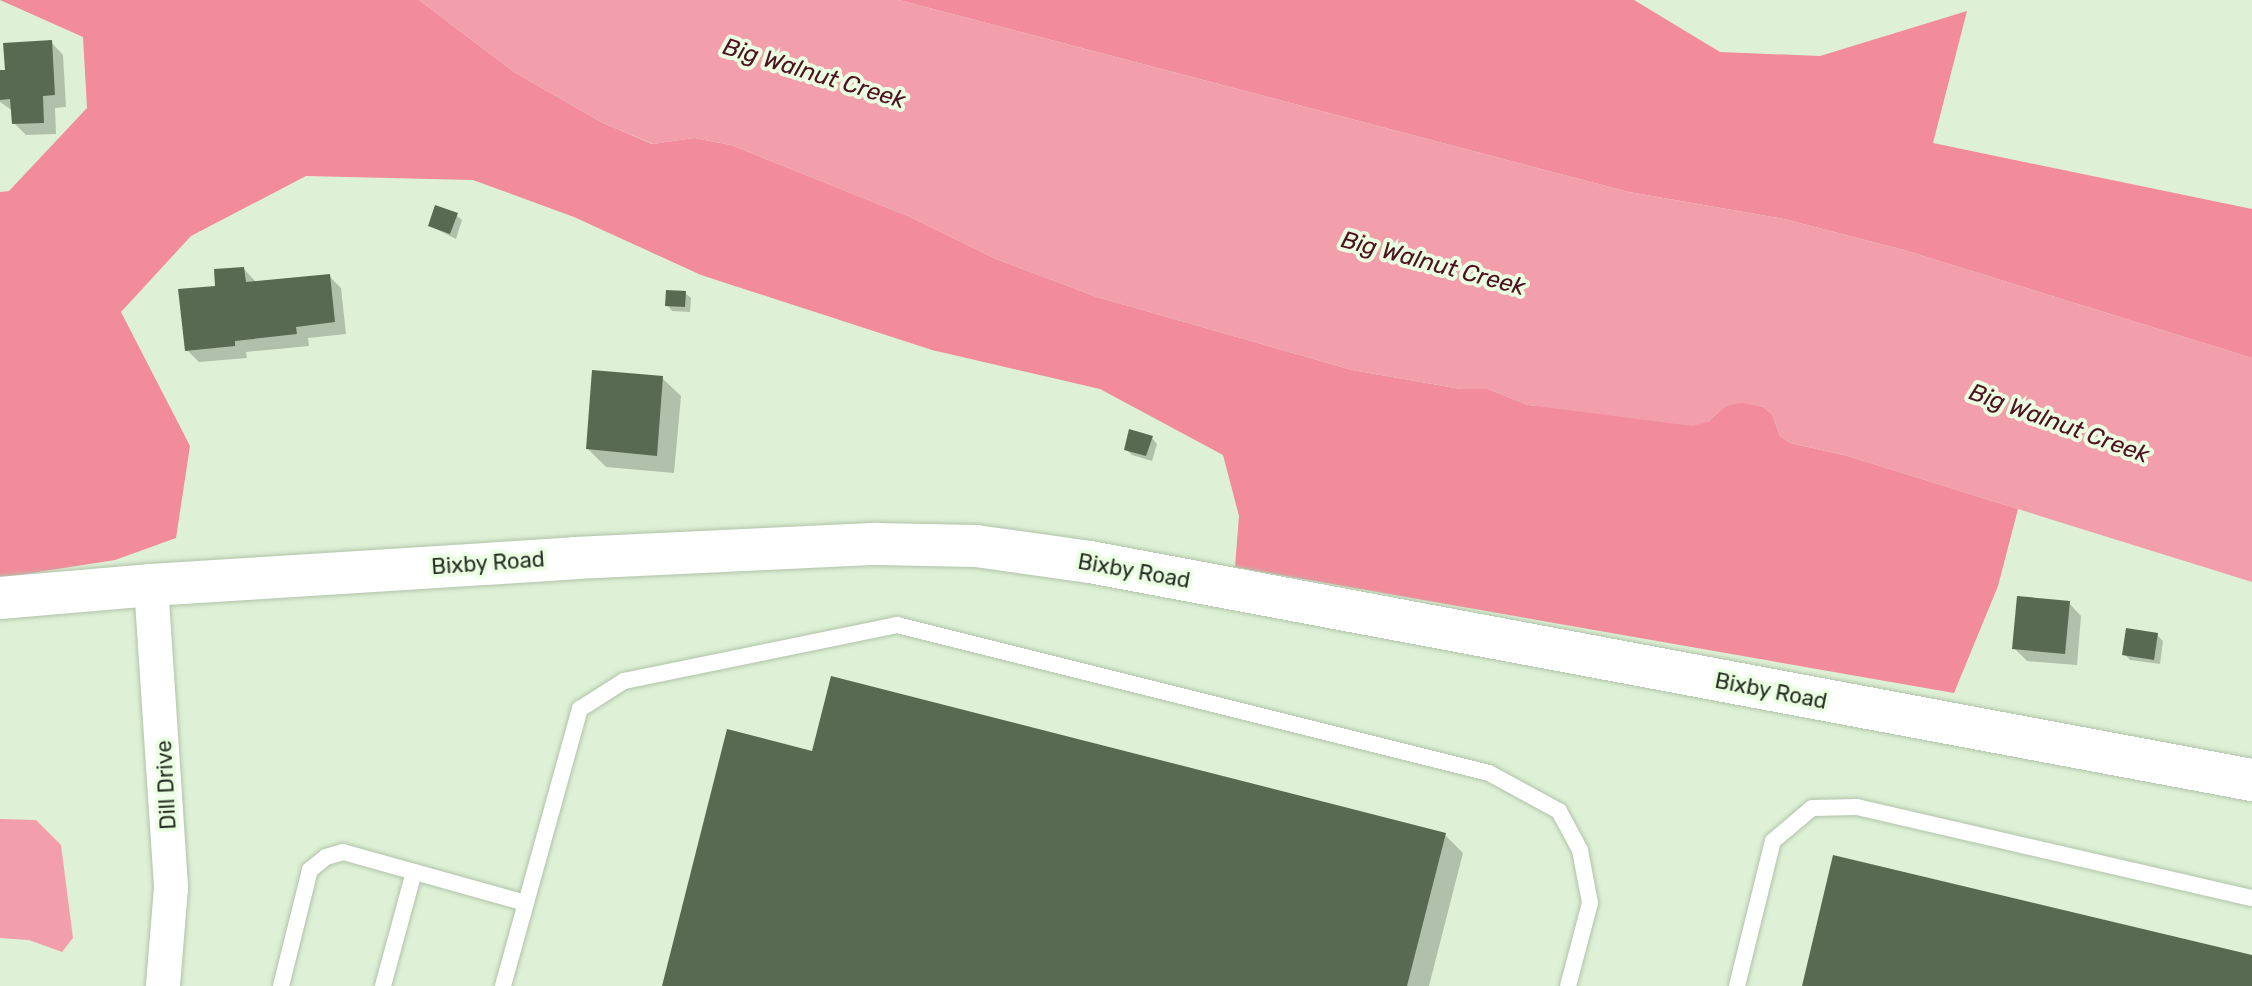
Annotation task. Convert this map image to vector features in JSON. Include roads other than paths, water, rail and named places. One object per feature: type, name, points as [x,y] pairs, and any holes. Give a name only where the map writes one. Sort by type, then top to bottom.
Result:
[{"type":"street","name":"Bixby Road","points":[[0,598],[151,585],[793,547],[877,544],[976,546],[1090,562],[2252,780]]},
{"type":"street","name":"Dill Drive","points":[[151,585],[171,874],[163,986]]},
{"type":"lane","points":[[503,986],[580,709],[624,681],[897,625],[1489,773],[1559,811],[1580,850],[1590,903],[1568,986]]},
{"type":"lane","points":[[1737,986],[1773,841],[1812,808],[1857,807],[2252,898]]},
{"type":"lane","points":[[281,986],[310,870],[326,857],[343,852],[526,903]]},
{"type":"lane","points":[[383,986],[414,872]]},
{"type":"water","name":"Big Walnut Creek","points":[[419,0],[899,0],[1629,192],[1784,219],[1904,250],[2252,358],[2252,582],[1848,456],[1790,443],[1780,436],[1772,414],[1763,407],[1742,403],[1725,406],[1708,422],[1692,426],[1528,405],[1488,389],[1461,389],[1352,370],[1097,297],[996,259],[908,216],[731,145],[694,138],[653,144],[601,122],[514,72]]},
{"type":"water","points":[[0,819],[36,820],[61,845],[73,938],[62,952],[29,940],[0,938]]}]
